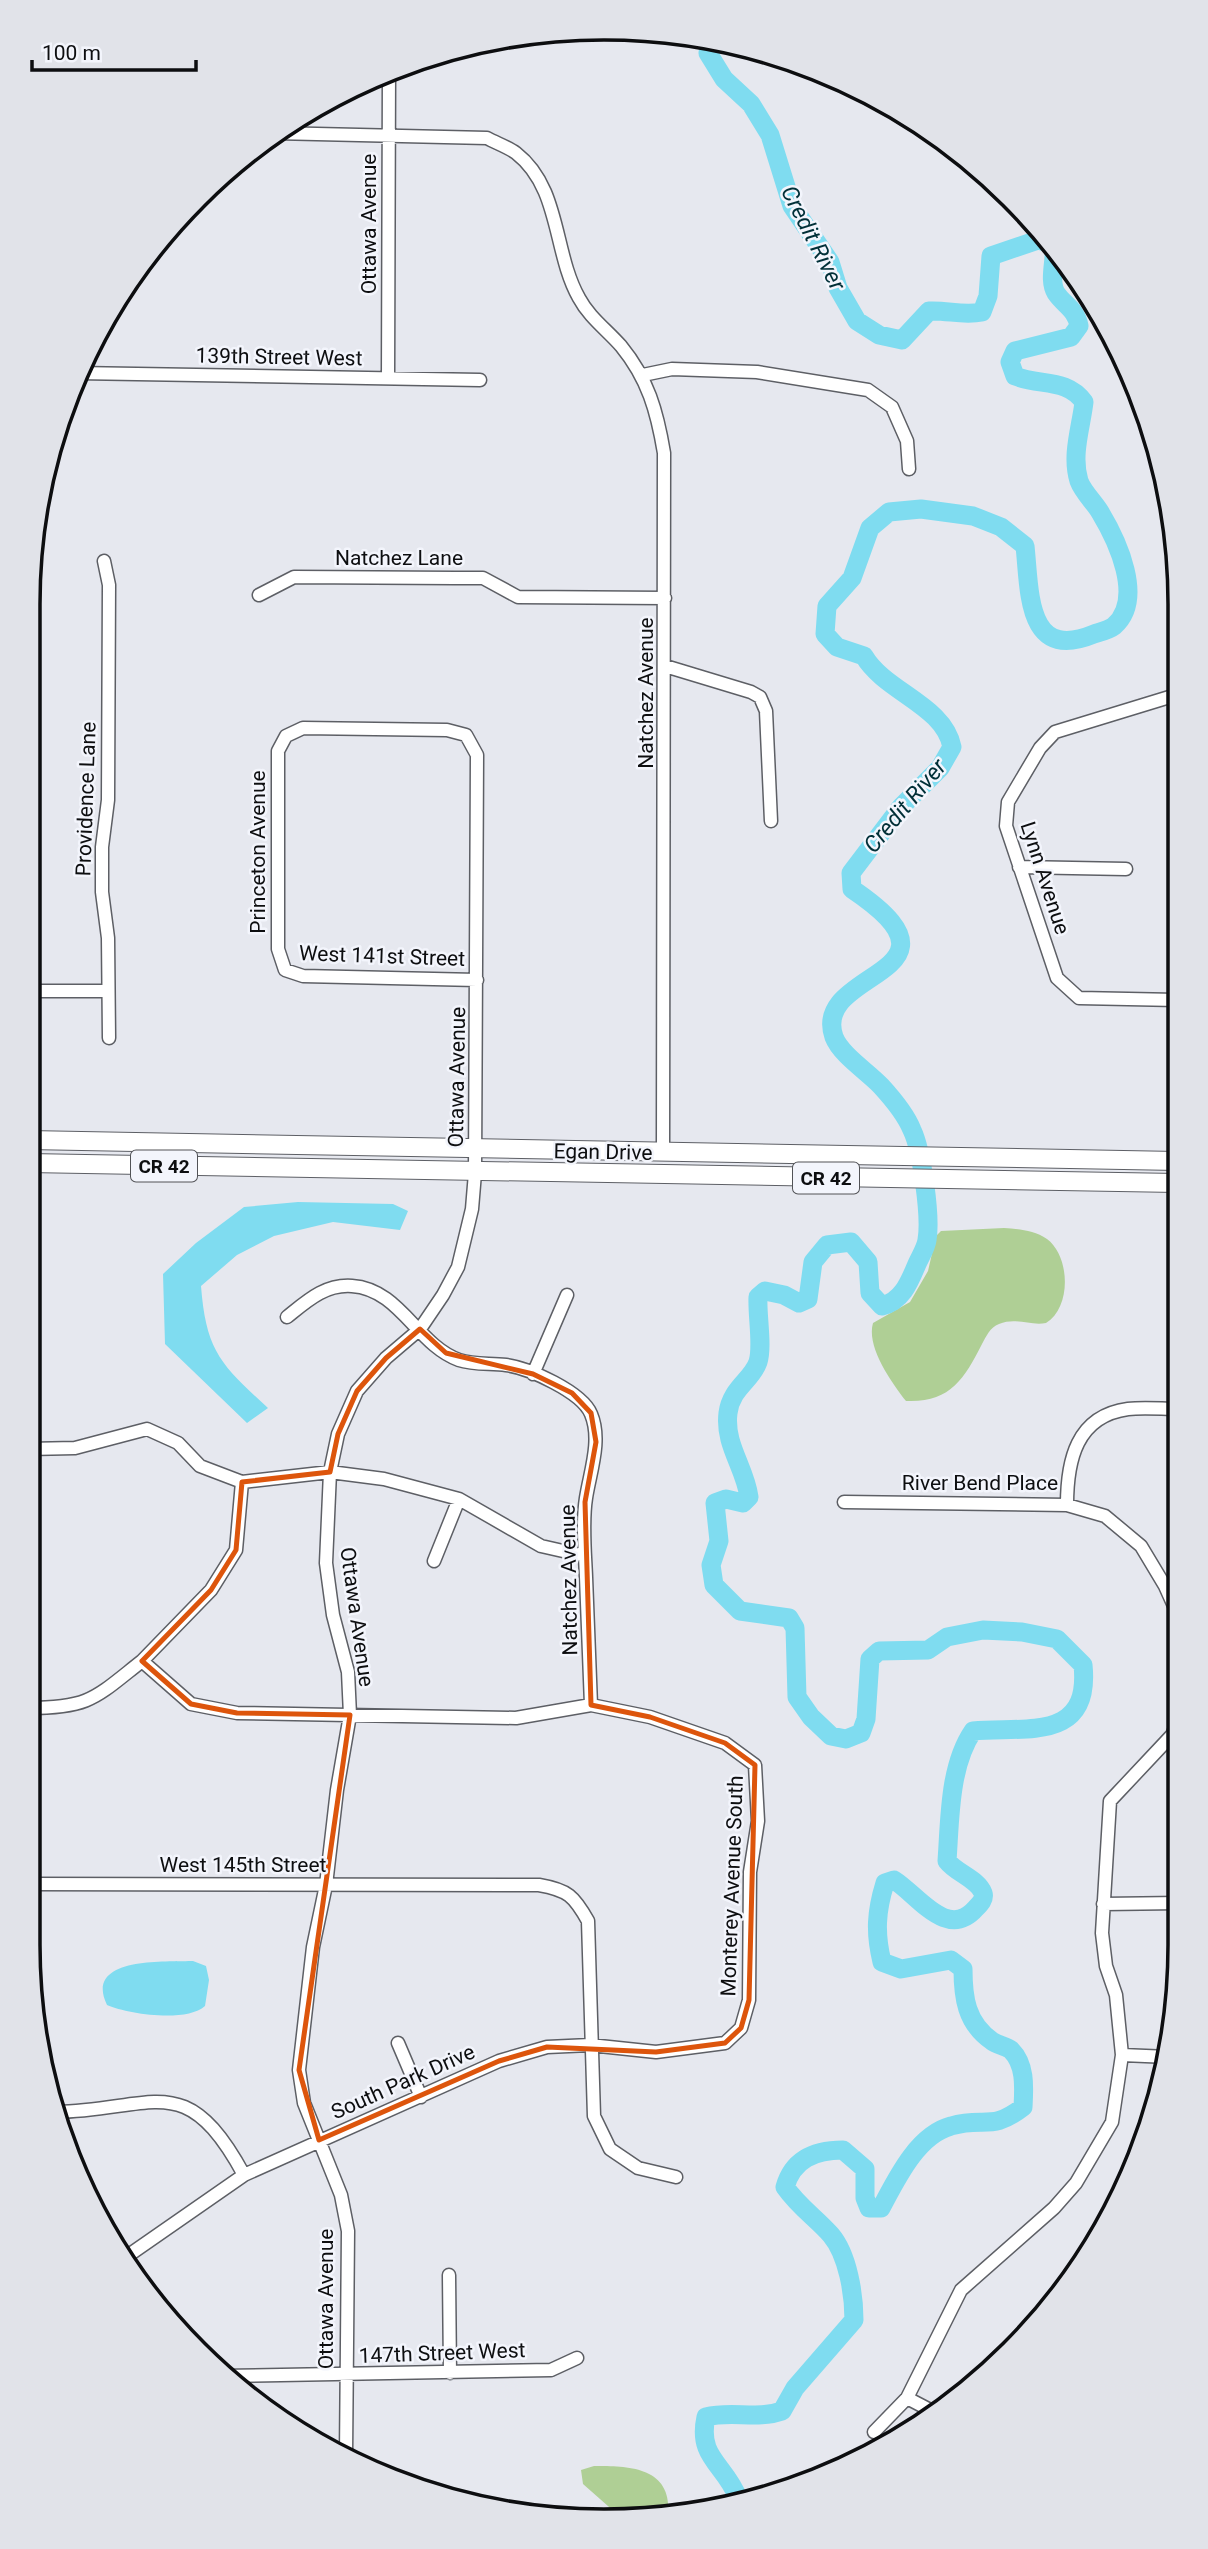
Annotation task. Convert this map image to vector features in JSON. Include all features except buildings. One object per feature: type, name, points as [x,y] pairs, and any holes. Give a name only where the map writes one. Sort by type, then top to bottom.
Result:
[{"type":"highway","name":"Egan Drive","points":[[40,1140],[1168,1161]]},
{"type":"highway","name":"Egan Drive","points":[[40,1163],[1168,1183]]},
{"type":"street","name":"Ottawa Avenue","points":[[388,378],[389,83]]},
{"type":"street","name":"Natchez Avenue","points":[[293,134],[487,138],[516,153],[542,182],[564,262],[578,297],[593,318],[620,344],[643,375],[657,408],[664,453],[663,1153]]},
{"type":"street","points":[[643,375],[672,369],[757,372],[868,390],[892,407],[907,441],[909,469]]},
{"type":"street","name":"139th Street West","points":[[90,373],[480,380]]},
{"type":"street","name":"Providence Lane","points":[[104,561],[109,585],[108,800],[102,847],[102,892],[108,938],[109,1038]]},
{"type":"street","name":"Natchez Lane","points":[[259,595],[294,577],[483,578],[517,597],[665,598]]},
{"type":"street","points":[[665,666],[760,697],[766,711],[771,821]]},
{"type":"street","name":"Lynn Avenue","points":[[1168,697],[1055,732],[1040,748],[1008,802],[1006,826],[1057,978],[1079,998],[1168,1000]]},
{"type":"street","name":"Ottawa Avenue","points":[[286,736],[303,728],[447,730],[466,735],[477,755],[475,1172],[472,1209],[457,1267],[420,1329],[386,1358],[357,1391],[338,1434],[330,1472],[326,1563],[333,1615],[348,1672],[350,1715],[337,1790],[326,1885],[313,1947],[299,2070],[304,2104],[341,2195],[348,2231],[346,2446]]},
{"type":"street","name":"Princeton Avenue","points":[[285,970],[278,949],[278,751],[286,736]]},
{"type":"street","points":[[1018,867],[1126,869]]},
{"type":"street","name":"West 141st Street","points":[[285,970],[303,976],[477,980]]},
{"type":"street","points":[[40,991],[108,991]]},
{"type":"street","points":[[288,1317],[324,1290],[352,1286],[380,1295],[420,1329],[432,1345],[460,1360],[510,1365],[533,1374],[567,1295]]},
{"type":"street","name":"Natchez Avenue","points":[[533,1374],[572,1393],[591,1413],[596,1442],[585,1502],[591,1705]]},
{"type":"street","name":"River Bend Place","points":[[844,1502],[1067,1505],[1067,1474],[1072,1451],[1091,1424],[1126,1409],[1168,1409]]},
{"type":"street","points":[[40,1449],[75,1448],[148,1429],[178,1443],[200,1466],[242,1482],[330,1472],[384,1479],[459,1499],[541,1546],[585,1556]]},
{"type":"street","points":[[40,1709],[90,1702],[142,1661],[211,1590],[236,1550],[242,1482]]},
{"type":"street","points":[[434,1561],[459,1499]]},
{"type":"street","points":[[1067,1505],[1105,1516],[1141,1546],[1168,1591]]},
{"type":"street","points":[[142,1661],[191,1704],[237,1713],[516,1718],[591,1705]]},
{"type":"street","name":"Monterey Avenue South","points":[[591,1705],[650,1717],[725,1744],[755,1765],[758,1821],[750,1872],[749,2000],[741,2028],[725,2043]]},
{"type":"street","points":[[874,2432],[907,2398],[961,2290],[1054,2208],[1076,2183],[1112,2122],[1122,2055],[1116,1995],[1106,1966],[1103,1904],[1110,1801],[1168,1739]]},
{"type":"street","name":"West 145th Street","points":[[40,1884],[539,1885],[560,1889],[576,1900],[588,1922],[590,2045]]},
{"type":"street","points":[[1103,1904],[1168,1903]]},
{"type":"street","points":[[398,2043],[421,2097]]},
{"type":"street","name":"South Park Drive","points":[[132,2253],[244,2175],[499,2061],[547,2047],[590,2045],[656,2052],[725,2043]]},
{"type":"street","points":[[590,2045],[594,2116],[610,2149],[638,2168],[676,2177]]},
{"type":"street","points":[[1122,2055],[1157,2056]]},
{"type":"street","points":[[65,2111],[177,2101],[202,2116],[226,2141],[244,2175]]},
{"type":"street","points":[[449,2275],[450,2373]]},
{"type":"street","name":"147th Street West","points":[[241,2376],[551,2370],[577,2358]]},
{"type":"street","points":[[907,2398],[926,2408]]},
{"type":"highlighted area","points":[[420,1329],[446,1353],[533,1374],[572,1393],[591,1413],[596,1442],[585,1502],[585,1556],[591,1705],[650,1717],[725,1743],[755,1765],[749,2000],[741,2028],[725,2043],[656,2052],[547,2047],[499,2061],[319,2140],[299,2070],[350,1715],[237,1713],[191,1704],[142,1661],[211,1590],[236,1550],[242,1482],[330,1472],[338,1434],[357,1391],[386,1358]]},
{"type":"green space","points":[[1004,1228],[1037,1234],[1055,1247],[1064,1269],[1064,1294],[1060,1306],[1046,1323],[1011,1321],[996,1325],[987,1335],[969,1368],[953,1387],[933,1398],[906,1401],[877,1353],[873,1343],[873,1323],[910,1302],[928,1271],[936,1236],[941,1231]]},
{"type":"green space","points":[[594,2466],[621,2467],[646,2473],[664,2488],[668,2505],[611,2509],[583,2484],[581,2470]]},
{"type":"water","points":[[298,1202],[393,1204],[408,1211],[400,1230],[333,1222],[274,1236],[237,1255],[201,1286],[207,1326],[219,1355],[238,1380],[268,1408],[247,1423],[165,1344],[163,1274],[196,1243],[244,1207]]},
{"type":"water","points":[[193,1961],[206,1966],[209,1980],[205,2006],[196,2011],[171,2016],[128,2011],[107,2005],[103,1989],[107,1978],[117,1970],[148,1962]]},
{"type":"waterway","name":"Credit River","points":[[709,50],[724,79],[751,104],[770,135],[792,206],[830,262],[838,288],[857,321],[879,335],[902,340],[929,311],[982,312],[988,296],[991,256],[1035,241]]},
{"type":"waterway","name":"Credit River","points":[[736,2493],[705,2442],[706,2417],[725,2414],[763,2415],[782,2411],[795,2388],[854,2320],[849,2276],[837,2243],[785,2187],[794,2169],[814,2154],[843,2150],[865,2169],[865,2198],[869,2208],[881,2208],[909,2160],[939,2131],[963,2123],[1003,2119],[1023,2107],[1023,2077],[1016,2056],[1011,2050],[983,2034],[971,2018],[965,1999],[963,1969],[951,1960],[901,1969],[882,1962],[877,1932],[878,1913],[885,1883],[894,1880],[944,1918],[954,1920],[965,1917],[979,1905],[983,1897],[980,1888],[947,1861],[952,1794],[965,1745],[973,1731],[1033,1728],[1065,1719],[1076,1708],[1083,1690],[1083,1665],[1057,1639],[1022,1632],[983,1630],[947,1637],[928,1650],[879,1651],[870,1659],[866,1719],[861,1733],[846,1739],[831,1736],[811,1717],[797,1697],[795,1628],[789,1618],[740,1611],[714,1585],[711,1565],[719,1541],[715,1503],[726,1499],[743,1503],[749,1497],[729,1435],[728,1413],[733,1397],[758,1362],[758,1297],[765,1291],[784,1295],[799,1303],[808,1299],[813,1262],[827,1245],[851,1242],[868,1262],[870,1293],[882,1306],[889,1304],[904,1290],[927,1240],[925,1184],[912,1130],[885,1091],[837,1044],[833,1015],[845,997],[897,956],[900,939],[887,918],[852,889],[851,873],[901,807],[940,768],[952,747],[947,733],[926,709],[885,680],[864,656],[837,647],[825,634],[827,606],[852,578],[870,528],[889,512],[921,509],[973,516],[1001,527],[1025,546],[1028,583],[1036,618],[1044,631],[1055,639],[1072,640],[1110,629],[1123,614],[1127,601],[1128,585],[1120,553],[1100,512],[1079,481],[1076,451],[1084,402],[1070,389],[1015,376],[1010,362],[1015,351],[1071,337],[1079,326],[1075,315],[1056,293],[1052,276],[1053,264]]}]
